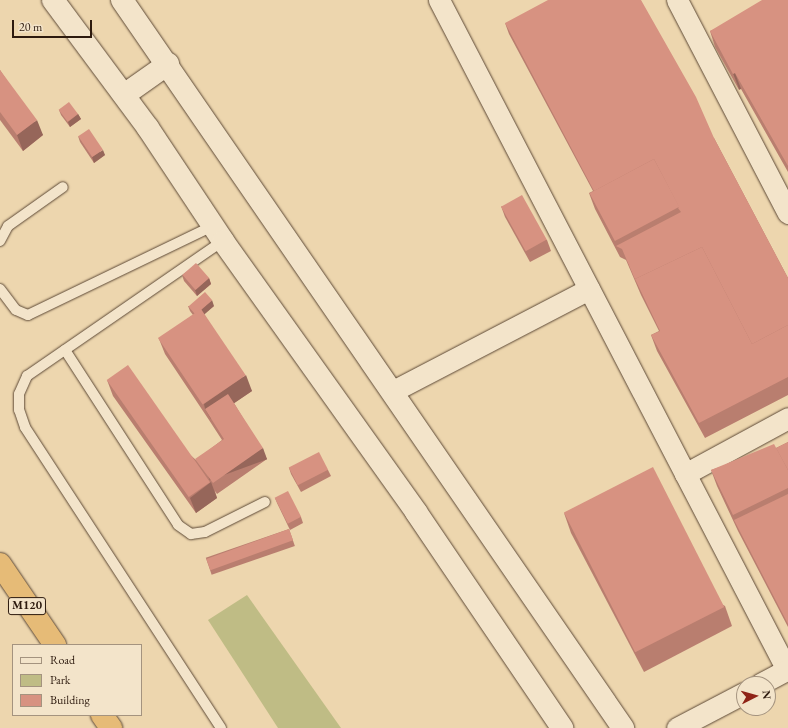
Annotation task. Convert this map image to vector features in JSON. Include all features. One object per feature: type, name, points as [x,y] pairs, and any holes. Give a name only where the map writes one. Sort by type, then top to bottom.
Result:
[{"type":"highway","points":[[0,564],[53,644]]},
{"type":"highway","name":"M120","points":[[0,567],[53,644]]},
{"type":"highway","points":[[103,716],[111,728]]},
{"type":"street","points":[[53,0],[124,95],[218,234],[416,512],[562,728]]},
{"type":"street","points":[[122,0],[168,64],[623,728]]},
{"type":"street","points":[[439,0],[788,670],[776,676]]},
{"type":"street","points":[[677,0],[788,213]]},
{"type":"street","points":[[124,95],[168,64]]},
{"type":"street","points":[[393,391],[589,289]]},
{"type":"street","points":[[685,474],[788,418]]},
{"type":"street","points":[[677,728],[736,697]]},
{"type":"lane","points":[[0,241],[8,226],[62,187]]},
{"type":"lane","points":[[0,289],[16,310],[28,315],[218,234]]},
{"type":"lane","points":[[218,234],[65,350],[27,376],[19,394],[19,410],[25,427],[221,728]]},
{"type":"lane","points":[[65,350],[178,525],[191,534],[205,532],[265,502]]},
{"type":"green space","points":[[247,595],[341,728],[278,728],[208,620]]},
{"type":"building","points":[[548,0],[641,0],[696,97],[714,138],[788,278],[788,325],[752,344],[702,247],[635,279],[637,284],[622,249],[616,246],[681,212],[654,159],[594,191],[505,23]]},
{"type":"building","points":[[762,0],[788,0],[788,166],[735,73],[733,74],[710,31]]},
{"type":"building","points":[[0,70],[37,120],[17,135],[0,112]]},
{"type":"building","points":[[69,102],[78,114],[68,122],[59,110]]},
{"type":"building","points":[[89,129],[103,150],[92,157],[78,136]]},
{"type":"building","points":[[654,159],[679,207],[615,241],[590,193]]},
{"type":"building","points":[[522,195],[547,240],[526,251],[501,207]]},
{"type":"building","points":[[702,247],[752,344],[788,325],[788,377],[699,423],[651,335],[660,331],[635,279]]},
{"type":"building","points":[[196,263],[209,278],[196,290],[182,275]]},
{"type":"building","points":[[205,292],[212,300],[196,315],[188,306]]},
{"type":"building","points":[[201,309],[246,375],[203,404],[158,338]]},
{"type":"building","points":[[128,365],[210,482],[189,497],[107,380]]},
{"type":"building","points":[[228,394],[263,448],[213,483],[195,459],[224,439],[205,409]]},
{"type":"building","points":[[788,442],[788,470],[776,448]]},
{"type":"building","points":[[774,444],[788,470],[788,488],[733,515],[711,470]]},
{"type":"building","points":[[319,452],[328,470],[298,485],[289,467]]},
{"type":"building","points":[[653,467],[724,607],[635,652],[564,512]]},
{"type":"building","points":[[288,491],[301,517],[288,524],[275,498]]},
{"type":"building","points":[[788,494],[788,624],[734,520]]},
{"type":"building","points":[[289,529],[293,540],[210,570],[206,559]]}]
